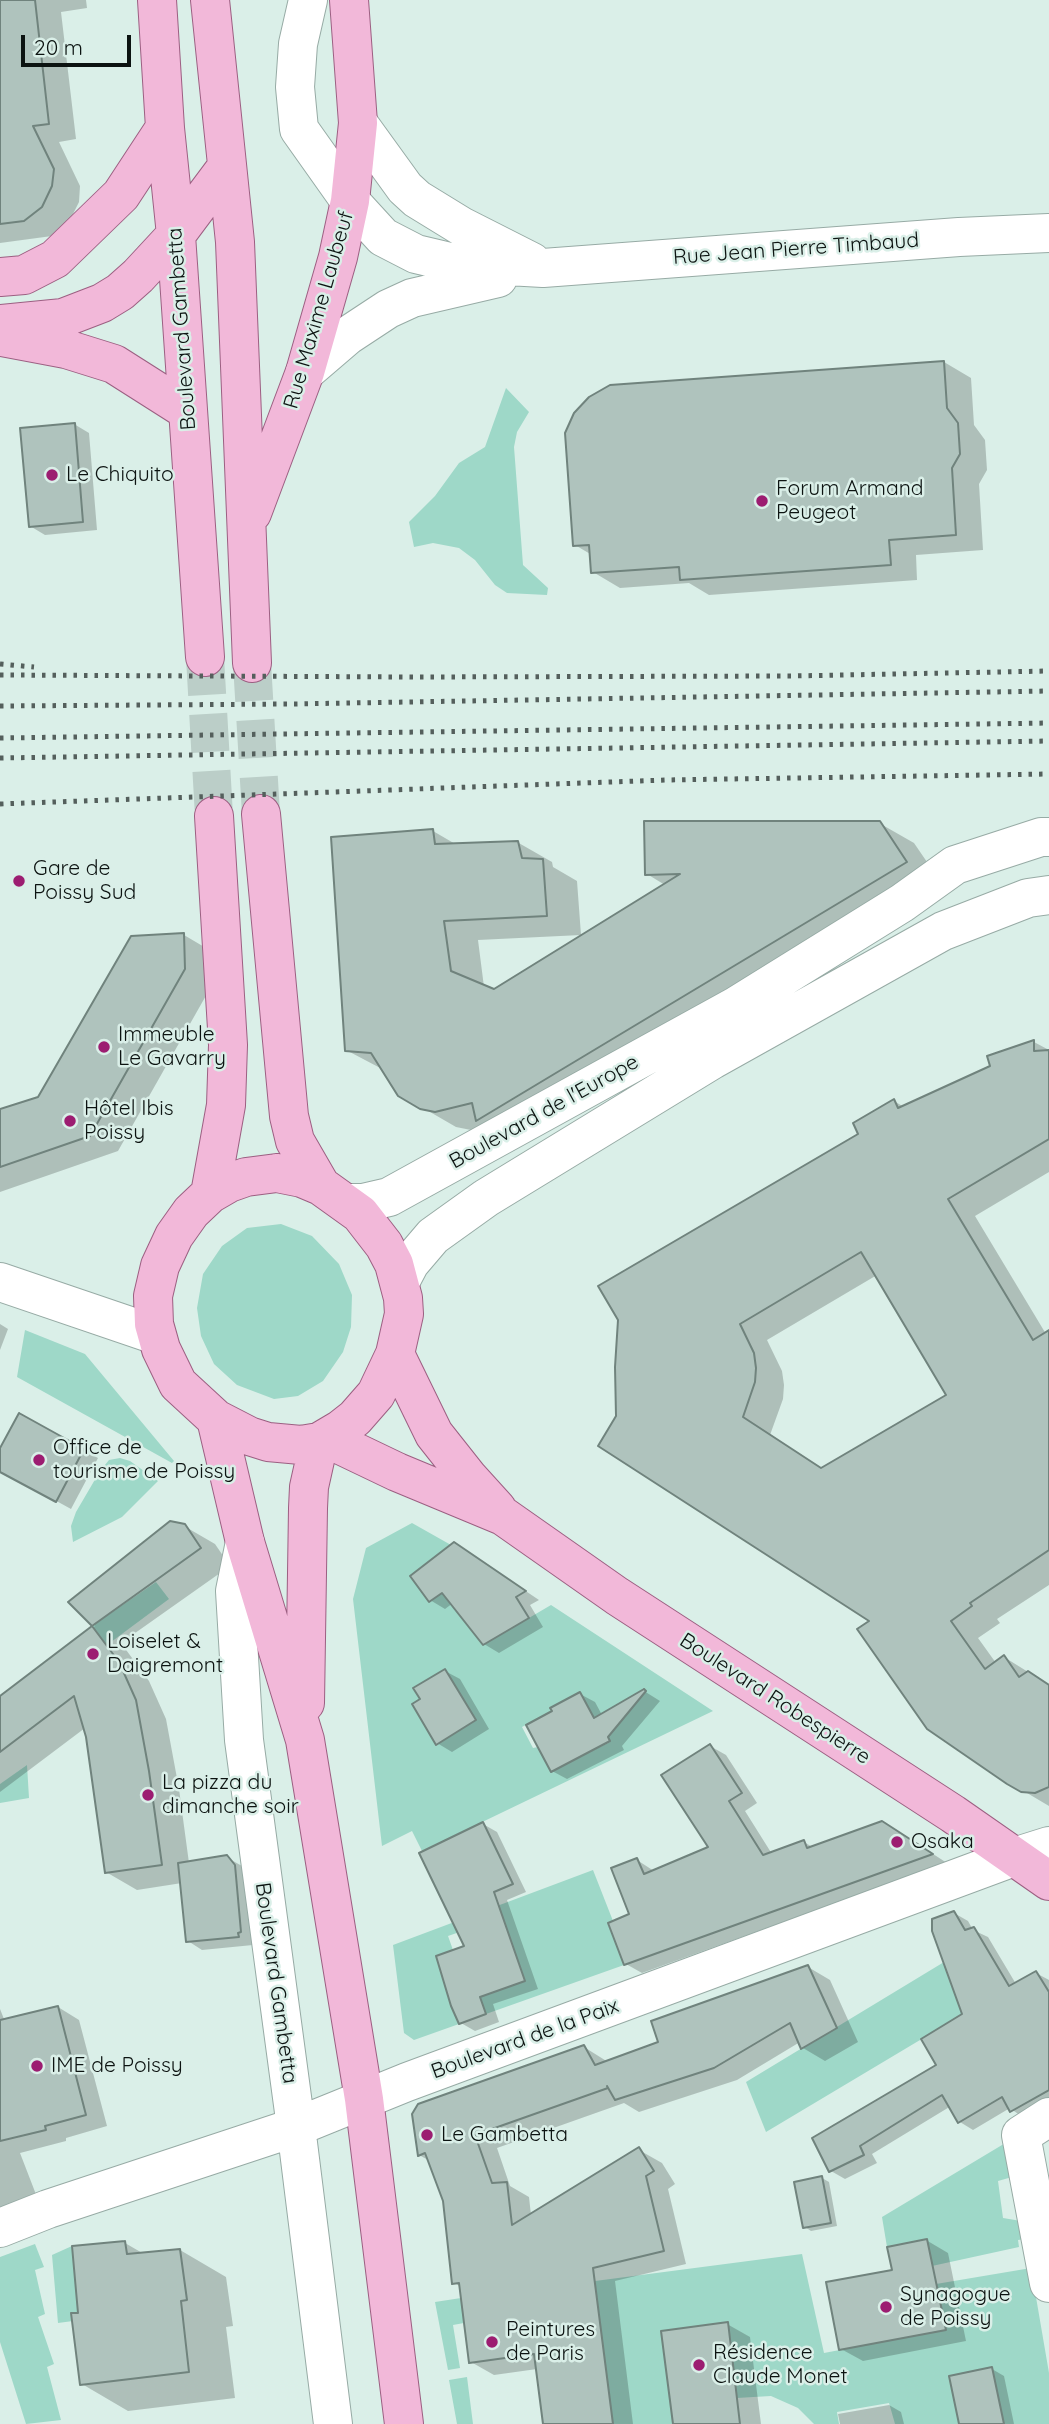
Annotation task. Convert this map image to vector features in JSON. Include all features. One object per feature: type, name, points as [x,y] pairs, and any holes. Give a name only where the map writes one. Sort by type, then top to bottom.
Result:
[{"type":"main road","name":"Boulevard Gambetta","points":[[157,0],[205,657]]},
{"type":"main road","points":[[210,0],[235,242],[252,663]]},
{"type":"main road","name":"Rue Maxime Laubeuf","points":[[246,528],[305,372],[338,257],[350,201],[358,123],[349,0]]},
{"type":"main road","points":[[0,277],[24,275],[55,259],[121,195],[165,128]]},
{"type":"main road","points":[[0,324],[63,318],[102,303],[138,276],[176,235],[226,168]]},
{"type":"main road","points":[[0,336],[66,349],[114,364],[188,411]]},
{"type":"main road","points":[[261,814],[289,1116],[295,1141],[334,1195]]},
{"type":"main road","points":[[210,1194],[226,1105],[229,1045],[214,816]]},
{"type":"main road","points":[[277,1173],[302,1178],[334,1195],[370,1225],[384,1245],[400,1282],[404,1314],[395,1354],[383,1382],[366,1407],[323,1440],[301,1445],[268,1442],[249,1436],[216,1419],[178,1384],[167,1365],[156,1335],[153,1296],[160,1266],[183,1222],[199,1202],[229,1183],[277,1173]]},
{"type":"main road","name":"Boulevard Robespierre","points":[[395,1354],[434,1434],[503,1516]]},
{"type":"main road","name":"Boulevard Gambetta","points":[[216,1419],[245,1542],[305,1740],[364,2099],[404,2424]]},
{"type":"main road","name":"Boulevard Gambetta","points":[[305,1740],[309,1487],[323,1440]]},
{"type":"main road","name":"Boulevard Robespierre","points":[[323,1440],[503,1516],[617,1596],[953,1814],[1032,1851],[1049,1881]]},
{"type":"street","name":"Rue Jean Pierre Timbaud","points":[[308,0],[298,44],[295,87],[299,129],[350,201],[383,237],[416,254],[454,263],[543,268],[959,237],[1049,233]]},
{"type":"street","points":[[358,123],[405,188],[417,199],[461,226],[543,268]]},
{"type":"street","name":"Rue Jean Pierre Timbaud","points":[[305,372],[348,336],[388,309],[412,298],[543,268]]},
{"type":"street","name":"Boulevard de l'Europe","points":[[334,1195],[363,1203],[389,1197],[736,1006],[902,903],[955,865],[1041,837],[1049,837]]},
{"type":"street","points":[[943,931],[954,893],[955,865]]},
{"type":"street","name":"Boulevard de l'Europe","points":[[400,1282],[416,1255],[433,1236],[486,1198],[712,1060],[943,931],[1028,898],[1049,895]]},
{"type":"street","points":[[902,903],[897,929],[909,948]]},
{"type":"street","name":"Boulevard de l'Europe","points":[[712,1060],[737,1023],[736,1006]]},
{"type":"street","points":[[0,1282],[156,1335]]},
{"type":"street","name":"Boulevard Gambetta","points":[[245,1542],[235,1591],[244,1740],[333,2424]]},
{"type":"street","name":"Boulevard de la Paix","points":[[0,2228],[48,2209],[296,2127],[364,2099],[1032,1851]]},
{"type":"street","points":[[1035,2126],[1049,2283]]},
{"type":"green space","points":[[506,388],[529,412],[517,432],[514,447],[523,565],[548,588],[547,595],[507,593],[495,585],[475,560],[459,548],[433,543],[414,547],[409,522],[435,496],[459,463],[485,447]]},
{"type":"green space","points":[[281,1224],[312,1236],[339,1264],[352,1295],[351,1327],[343,1352],[323,1381],[298,1396],[274,1399],[237,1385],[214,1364],[201,1336],[197,1308],[203,1274],[222,1246],[247,1228]]},
{"type":"green space","points":[[25,1330],[85,1354],[174,1461],[172,1463],[17,1377]]},
{"type":"green space","points":[[120,1458],[130,1461],[158,1481],[122,1517],[73,1542],[71,1526],[76,1512],[100,1471],[109,1460]]},
{"type":"green space","points":[[412,1523],[451,1545],[410,1576],[429,1601],[442,1593],[476,1623],[488,1642],[551,1605],[713,1711],[422,1851],[412,1831],[382,1846],[353,1599],[366,1548]],"holes":[[[439,1673],[452,1681],[476,1720],[436,1744],[412,1704],[420,1699],[413,1688]],[[580,1692],[594,1718],[597,1716],[610,1742],[551,1772],[538,1747],[533,1748],[522,1727],[552,1711],[551,1707]]]},
{"type":"green space","points":[[156,1582],[169,1599],[107,1645],[92,1626]]},
{"type":"green space","points":[[27,1765],[29,1798],[0,1803],[0,1784]]},
{"type":"green space","points":[[593,1870],[613,1921],[608,1924],[624,1965],[486,2014],[480,1997],[525,1981],[509,1935],[474,1927],[448,1936],[453,1950],[436,1956],[459,2024],[414,2040],[404,2033],[393,1945]]},
{"type":"green space","points":[[949,1959],[982,2003],[766,2132],[746,2082]]},
{"type":"green space","points":[[1007,2142],[1012,2177],[998,2181],[1003,2218],[1021,2221],[1025,2239],[1018,2240],[1019,2247],[932,2266],[927,2239],[887,2247],[882,2217]]},
{"type":"green space","points":[[35,2244],[44,2267],[35,2270],[45,2314],[38,2317],[54,2364],[47,2367],[61,2420],[26,2424],[0,2342],[0,2257]]},
{"type":"green space","points":[[72,2246],[78,2313],[72,2314],[73,2321],[58,2323],[52,2255]]},
{"type":"green space","points":[[802,2254],[824,2353],[945,2330],[936,2284],[1031,2268],[1049,2373],[1049,2424],[1004,2424],[992,2368],[959,2424],[895,2424],[889,2403],[837,2412],[839,2424],[814,2424],[798,2408],[771,2396],[737,2398],[727,2322],[661,2331],[673,2424],[613,2424],[595,2281]]},
{"type":"green space","points":[[461,2298],[464,2323],[453,2325],[460,2368],[448,2370],[435,2302]]},
{"type":"green space","points":[[467,2377],[473,2424],[457,2424],[449,2380]]},
{"type":"building","points":[[0,0],[35,0],[49,124],[33,126],[54,169],[52,186],[42,207],[24,221],[0,224]]},
{"type":"building","name":"Forum Armand Peugeot","points":[[944,361],[947,408],[958,423],[960,454],[952,468],[956,535],[889,540],[891,565],[680,580],[679,567],[591,573],[589,545],[573,546],[565,433],[574,413],[589,397],[610,385]]},
{"type":"building","name":"Le Chiquito","points":[[75,423],[83,522],[29,527],[20,428]]},
{"type":"building","points":[[644,821],[880,821],[907,862],[476,1121],[472,1103],[435,1112],[420,1109],[398,1096],[371,1053],[345,1051],[331,837],[433,829],[435,844],[518,841],[522,858],[543,859],[547,916],[444,921],[451,971],[494,989],[680,874],[645,875]]},
{"type":"building","name":"Immeuble Le Gavarry","points":[[184,933],[185,969],[90,1136],[0,1167],[0,1109],[38,1097],[131,936]]},
{"type":"building","points":[[1034,1040],[1034,1051],[1049,1050],[1049,1139],[948,1199],[1033,1340],[1049,1330],[1049,1550],[970,1603],[972,1606],[951,1621],[985,1669],[1004,1655],[1019,1677],[1028,1671],[1049,1685],[1049,1787],[1035,1793],[1021,1792],[1007,1784],[927,1729],[857,1629],[869,1621],[598,1446],[616,1416],[618,1320],[598,1286],[858,1134],[853,1123],[894,1099],[898,1108],[990,1066],[987,1056]],"holes":[[[861,1252],[946,1395],[821,1468],[743,1417],[755,1382],[756,1368],[754,1353],[740,1324]]]},
{"type":"building","name":"Office de tourisme de Poissy","points":[[19,1413],[84,1449],[56,1502],[0,1472],[0,1448]]},
{"type":"building","points":[[170,1521],[185,1524],[201,1548],[92,1626],[68,1602]]},
{"type":"building","points":[[454,1542],[526,1591],[516,1597],[529,1618],[483,1645],[442,1593],[429,1602],[410,1576]]},
{"type":"building","points":[[92,1626],[119,1662],[136,1700],[162,1865],[105,1873],[86,1737],[74,1696],[0,1752],[0,1696]]},
{"type":"building","points":[[445,1669],[476,1720],[436,1745],[412,1704],[420,1699],[413,1688]]},
{"type":"building","points":[[644,1689],[646,1691],[608,1737],[610,1741],[551,1772],[526,1725],[580,1692],[594,1718]]},
{"type":"building","points":[[710,1744],[742,1793],[729,1801],[763,1855],[804,1840],[807,1848],[882,1821],[933,1854],[624,1965],[608,1923],[629,1914],[611,1868],[637,1858],[644,1874],[708,1847],[661,1775]]},
{"type":"building","points":[[483,1822],[513,1884],[494,1892],[525,1981],[480,1997],[486,2014],[459,2024],[436,1956],[464,1946],[419,1853]]},
{"type":"building","points":[[227,1855],[235,1865],[241,1932],[238,1933],[239,1937],[186,1942],[178,1863]]},
{"type":"building","points":[[954,1911],[965,1930],[974,1927],[1009,1986],[1036,1971],[1049,1992],[1049,2090],[1010,2112],[1002,2097],[958,2123],[942,2095],[860,2146],[864,2155],[829,2172],[812,2138],[936,2065],[921,2039],[962,2014],[932,1931],[932,1919]]},
{"type":"building","points":[[808,1965],[837,2028],[801,2049],[790,2023],[714,2068],[615,2100],[607,2086],[608,2088],[475,2135],[492,2183],[507,2182],[512,2225],[639,2147],[654,2171],[646,2176],[664,2251],[593,2268],[613,2424],[543,2424],[534,2354],[469,2363],[459,2283],[452,2284],[443,2201],[425,2153],[418,2156],[412,2114],[418,2104],[584,2045],[595,2065],[658,2042],[651,2021]]},
{"type":"building","name":"IME de Poissy","points":[[58,2006],[86,2115],[45,2126],[46,2130],[0,2141],[0,2020]]},
{"type":"building","points":[[822,2176],[831,2223],[803,2228],[794,2182]]},
{"type":"building","name":"Synagogue de Poissy","points":[[927,2239],[946,2330],[839,2350],[826,2282],[892,2270],[887,2247]]},
{"type":"building","points":[[125,2241],[127,2254],[180,2249],[187,2300],[181,2301],[189,2372],[80,2385],[71,2313],[78,2313],[72,2246]]},
{"type":"building","name":"Résidence Claude Monet","points":[[728,2322],[740,2424],[673,2424],[661,2331]]},
{"type":"building","points":[[992,2367],[1004,2424],[959,2424],[949,2376]]},
{"type":"tunnel","points":[[205,657],[214,816]]},
{"type":"tunnel","points":[[252,663],[261,814]]},
{"type":"railway","points":[[0,664],[34,667]]},
{"type":"railway","points":[[0,675],[791,676],[1049,671]]},
{"type":"railway","points":[[0,706],[291,704],[1049,691]]},
{"type":"railway","points":[[0,738],[1049,723]]},
{"type":"railway","points":[[0,758],[1049,741]]},
{"type":"railway","points":[[0,804],[666,780],[1049,774]]},
{"type":"place","name":"Le Chiquito","points":[[52,475]]},
{"type":"place","name":"Forum Armand Peugeot","points":[[762,501]]},
{"type":"place","name":"Gare de Poissy Sud","points":[[19,881]]},
{"type":"place","name":"Immeuble Le Gavarry","points":[[104,1047]]},
{"type":"place","name":"Hôtel Ibis Poissy","points":[[70,1121]]},
{"type":"place","name":"Office de tourisme de Poissy","points":[[39,1460]]},
{"type":"place","name":"Loiselet & Daigremont","points":[[93,1654]]},
{"type":"place","name":"La pizza du dimanche soir","points":[[148,1795]]},
{"type":"place","name":"Osaka","points":[[897,1842]]},
{"type":"place","name":"IME de Poissy","points":[[37,2066]]},
{"type":"place","name":"Le Gambetta","points":[[427,2135]]},
{"type":"place","name":"Synagogue de Poissy","points":[[886,2307]]},
{"type":"place","name":"Peintures de Paris","points":[[492,2342]]},
{"type":"place","name":"Résidence Claude Monet","points":[[699,2365]]}]
